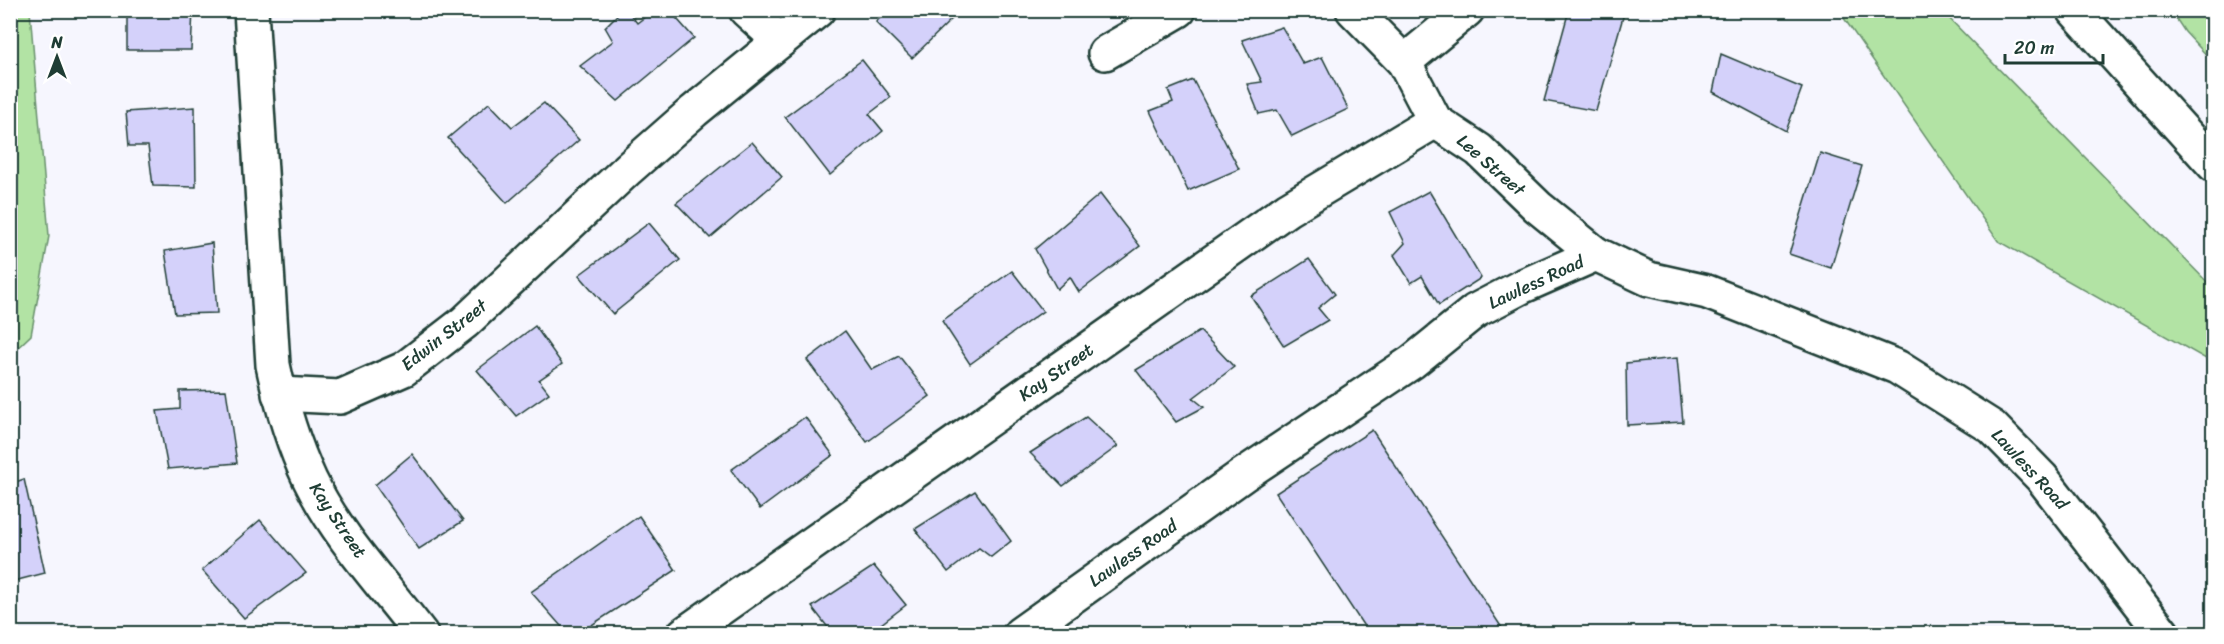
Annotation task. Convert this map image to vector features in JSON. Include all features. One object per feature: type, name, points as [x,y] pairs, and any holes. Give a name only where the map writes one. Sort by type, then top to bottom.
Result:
[{"type":"street","points":[[251,10],[273,365],[279,394]]},
{"type":"street","points":[[746,10],[780,41]]},
{"type":"street","name":"Edwin Street","points":[[279,394],[340,397],[404,369],[465,322],[628,169],[818,10]]},
{"type":"street","points":[[1106,53],[1179,10]]},
{"type":"street","name":"Lee Street","points":[[1353,10],[1404,62],[1435,121],[1479,150],[1538,207],[1596,254]]},
{"type":"street","points":[[1404,62],[1467,10]]},
{"type":"street","points":[[2074,10],[2214,165]]},
{"type":"street","name":"Kay Street","points":[[684,633],[1288,208],[1435,121]]},
{"type":"street","name":"Lawless Road","points":[[1020,633],[1243,475],[1412,362],[1475,310],[1596,254],[1649,279],[1707,292],[1897,368],[1992,427],[2042,478],[2163,633]]},
{"type":"street","name":"Kay Street","points":[[279,394],[310,479],[334,520],[421,633]]},
{"type":"green space","points":[[11,10],[30,11],[49,236],[31,335],[11,354]]},
{"type":"green space","points":[[1839,11],[1942,11],[2213,288],[2213,363],[1998,241]]},
{"type":"green space","points":[[2171,11],[2213,11],[2213,62],[2185,32]]},
{"type":"building","points":[[127,10],[193,10],[191,50],[127,50]]},
{"type":"building","points":[[622,10],[627,10],[637,23],[654,10],[669,10],[694,38],[618,101],[580,66],[613,41],[605,27]]},
{"type":"building","points":[[888,10],[961,10],[912,58],[876,22]]},
{"type":"building","points":[[1569,10],[1625,10],[1596,111],[1544,101]]},
{"type":"building","points":[[1282,27],[1303,64],[1322,57],[1348,109],[1292,136],[1277,110],[1259,114],[1247,84],[1262,82],[1242,40]]},
{"type":"building","points":[[1721,54],[1802,88],[1786,131],[1713,92]]},
{"type":"building","points":[[862,60],[891,97],[869,114],[883,131],[830,175],[785,117]]},
{"type":"building","points":[[1193,80],[1239,169],[1188,191],[1150,111],[1173,102],[1168,90]]},
{"type":"building","points":[[489,103],[512,127],[544,103],[579,140],[507,203],[448,138]]},
{"type":"building","points":[[195,107],[196,187],[153,186],[148,146],[129,146],[126,112]]},
{"type":"building","points":[[752,142],[782,177],[710,238],[676,203]]},
{"type":"building","points":[[1820,153],[1862,166],[1831,268],[1789,254]]},
{"type":"building","points":[[1429,191],[1481,278],[1439,305],[1422,276],[1411,283],[1394,255],[1405,243],[1390,212]]},
{"type":"building","points":[[1100,194],[1140,246],[1079,292],[1070,277],[1057,289],[1035,249]]},
{"type":"building","points":[[649,223],[680,260],[613,314],[579,275]]},
{"type":"building","points":[[212,243],[217,313],[175,314],[165,251]]},
{"type":"building","points":[[1309,259],[1335,294],[1318,308],[1328,320],[1284,346],[1251,296]]},
{"type":"building","points":[[1012,271],[1043,311],[970,364],[942,321]]},
{"type":"building","points":[[535,326],[562,364],[539,380],[549,393],[516,416],[477,370]]},
{"type":"building","points":[[845,331],[872,370],[899,356],[930,396],[867,442],[807,360]]},
{"type":"building","points":[[1200,331],[1234,367],[1193,398],[1204,407],[1176,422],[1136,370]]},
{"type":"building","points":[[1677,358],[1683,422],[1627,425],[1626,363]]},
{"type":"building","points":[[226,390],[237,463],[168,469],[157,411],[180,409],[180,391]]},
{"type":"building","points":[[805,417],[833,455],[760,509],[731,470]]},
{"type":"building","points":[[1086,417],[1118,446],[1063,486],[1030,453]]},
{"type":"building","points":[[1372,430],[1506,634],[1369,634],[1276,493]]},
{"type":"building","points":[[412,454],[463,521],[419,549],[375,485]]},
{"type":"building","points":[[24,479],[45,573],[10,582],[10,484]]},
{"type":"building","points":[[975,491],[1011,541],[991,557],[979,548],[948,572],[915,529]]},
{"type":"building","points":[[639,516],[676,570],[578,634],[568,634],[531,592]]},
{"type":"building","points":[[260,520],[306,573],[244,618],[202,570]]},
{"type":"building","points":[[874,566],[906,605],[876,628],[880,634],[833,634],[812,607]]}]
